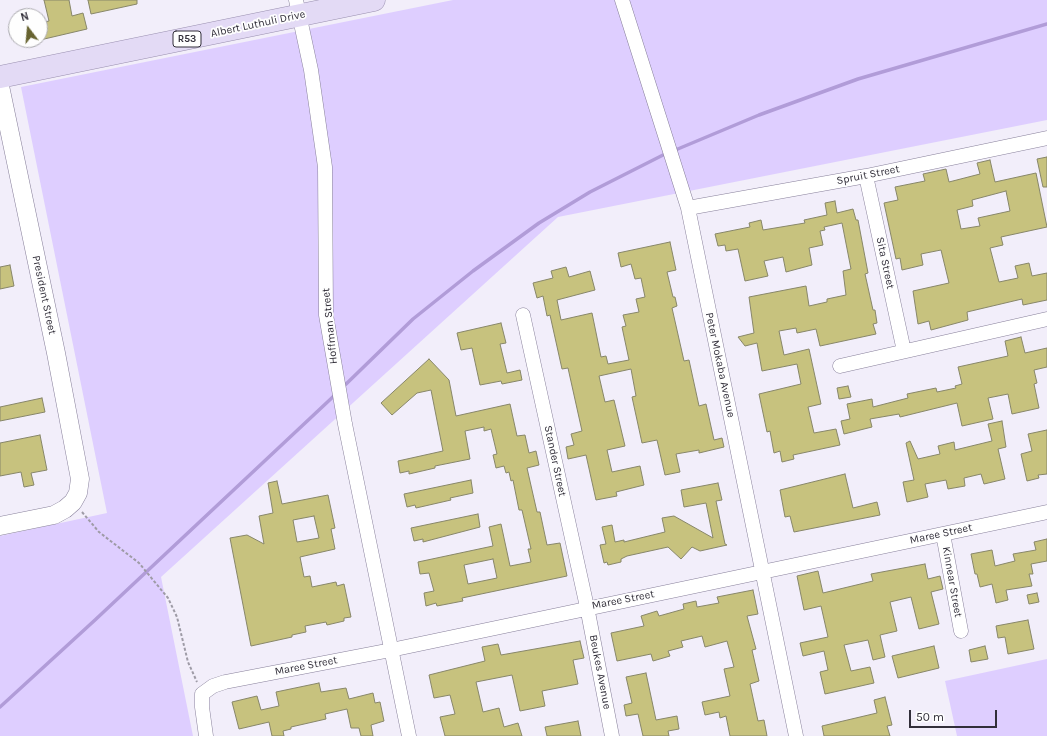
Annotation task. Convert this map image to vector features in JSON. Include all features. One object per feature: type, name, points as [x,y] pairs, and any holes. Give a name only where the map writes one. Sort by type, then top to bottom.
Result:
[{"type":"main road","name":"Albert Luthuli Drive","points":[[0,78],[298,8],[374,0]]},
{"type":"street","name":"Peter Mokaba Avenue","points":[[622,0],[688,208],[796,736]]},
{"type":"street","name":"Hoffman Street","points":[[298,8],[311,70],[325,167],[326,315],[344,424],[409,736]]},
{"type":"street","name":"President Street","points":[[0,86],[79,473],[80,488],[73,502]]},
{"type":"street","name":"Spruit Street","points":[[688,208],[866,176],[1047,138]]},
{"type":"street","name":"Sita Street","points":[[866,176],[904,351]]},
{"type":"street","name":"Stander Street","points":[[524,315],[587,607]]},
{"type":"street","points":[[840,366],[1047,319]]},
{"type":"street","points":[[0,526],[54,515],[65,509],[73,502]]},
{"type":"street","name":"Maree Street","points":[[202,694],[213,686],[225,682],[391,650],[587,607],[763,572],[1047,512]]},
{"type":"street","name":"Kinnear Street","points":[[943,534],[961,630]]},
{"type":"street","name":"Beukes Avenue","points":[[587,607],[612,736]]},
{"type":"street","points":[[202,694],[202,707],[206,736]]},
{"type":"path","points":[[73,502],[99,532],[139,563],[158,584],[168,598],[177,617],[188,662],[202,694]]},
{"type":"shaded area","points":[[453,0],[1047,0],[1047,120],[558,217],[161,577],[193,736],[0,736],[0,536],[107,513],[21,87]]},
{"type":"shaded area","points":[[1047,659],[1047,736],[957,736],[945,681]]},
{"type":"building","points":[[44,0],[69,0],[72,16],[83,13],[87,29],[48,38],[49,21],[48,8],[46,8]]},
{"type":"building","points":[[88,0],[137,0],[137,4],[91,14]]},
{"type":"building","points":[[1047,157],[1047,187],[1043,187],[1037,159]]},
{"type":"building","points":[[990,160],[995,182],[1036,173],[1047,227],[1001,237],[1003,245],[990,248],[999,282],[1018,278],[1015,266],[1029,263],[1032,276],[1047,273],[1047,300],[1023,305],[1022,299],[967,312],[968,320],[931,330],[929,321],[918,324],[913,291],[949,283],[941,250],[921,254],[923,265],[902,270],[900,258],[896,259],[884,203],[898,200],[895,187],[925,181],[923,174],[946,169],[949,182],[980,174],[977,163]],"holes":[[[1006,191],[1010,211],[978,218],[980,226],[961,229],[957,210],[973,206],[972,200]]]},
{"type":"building","points":[[835,201],[837,213],[853,209],[856,220],[858,220],[868,273],[865,274],[873,310],[875,310],[877,323],[873,324],[876,334],[820,346],[816,329],[797,333],[796,328],[779,331],[784,355],[809,349],[821,404],[808,407],[814,433],[836,429],[840,445],[793,455],[794,459],[782,462],[780,451],[774,453],[770,431],[767,432],[759,394],[801,384],[797,364],[762,371],[757,343],[745,346],[738,337],[754,333],[749,297],[806,286],[809,306],[827,302],[827,299],[846,295],[843,271],[851,269],[842,223],[824,227],[825,230],[820,231],[823,245],[809,248],[812,265],[786,272],[783,257],[764,261],[768,276],[745,281],[738,249],[726,251],[725,245],[718,246],[715,234],[750,227],[749,223],[761,220],[763,230],[805,223],[804,220],[827,215],[825,203]]},
{"type":"building","points":[[670,242],[676,270],[667,272],[673,297],[675,297],[677,306],[672,308],[684,361],[689,360],[699,406],[706,404],[714,440],[722,438],[724,447],[699,453],[699,450],[676,454],[680,472],[665,475],[657,440],[642,443],[632,397],[636,396],[631,369],[599,376],[605,402],[614,400],[625,446],[607,450],[612,472],[640,466],[644,485],[616,492],[617,496],[596,500],[586,455],[568,459],[566,447],[574,445],[571,434],[582,431],[568,368],[562,369],[550,315],[547,316],[543,296],[537,298],[533,283],[553,278],[551,271],[566,267],[569,277],[590,271],[595,290],[557,300],[561,320],[592,313],[601,357],[606,356],[608,364],[629,360],[622,327],[626,326],[623,315],[639,312],[636,299],[645,297],[641,278],[635,279],[631,264],[621,267],[618,253]]},
{"type":"building","points":[[10,265],[14,286],[0,289],[0,267]]},
{"type":"building","points":[[501,323],[506,343],[500,344],[507,373],[520,370],[522,380],[502,384],[501,381],[480,385],[472,348],[461,350],[457,333]]},
{"type":"building","points":[[1021,337],[1025,353],[1047,348],[1047,367],[1034,370],[1037,383],[1034,384],[1039,408],[1012,414],[1008,394],[988,398],[993,419],[962,426],[957,403],[900,417],[899,414],[870,419],[872,427],[844,434],[841,421],[850,419],[847,404],[872,399],[873,407],[908,398],[907,394],[936,388],[937,392],[956,388],[955,386],[962,384],[958,367],[1008,356],[1005,341]]},
{"type":"building","points":[[429,359],[449,380],[456,416],[510,404],[517,436],[525,435],[529,453],[536,451],[539,465],[527,468],[537,512],[540,512],[547,545],[560,543],[567,576],[462,598],[463,601],[437,606],[436,603],[426,606],[424,593],[434,591],[429,573],[420,574],[418,562],[493,546],[489,527],[501,524],[510,566],[531,562],[528,549],[531,549],[522,510],[519,510],[513,480],[511,481],[509,472],[506,473],[504,466],[496,468],[493,455],[497,454],[491,429],[484,431],[484,427],[465,431],[470,459],[435,466],[435,468],[409,474],[409,471],[400,473],[398,461],[443,451],[431,390],[417,393],[392,415],[381,403]],"holes":[[[493,559],[497,578],[468,584],[464,565]]]},
{"type":"building","points":[[848,386],[851,397],[839,399],[837,388]]},
{"type":"building","points":[[42,398],[45,412],[0,421],[0,407]]},
{"type":"building","points":[[1002,421],[1006,447],[998,449],[1005,479],[984,484],[981,474],[964,478],[965,486],[948,489],[946,480],[925,484],[928,497],[907,502],[903,482],[914,480],[906,443],[910,441],[918,459],[940,454],[938,446],[954,442],[955,450],[992,441],[988,424]]},
{"type":"building","points":[[1047,430],[1047,474],[1038,475],[1039,478],[1027,481],[1021,454],[1032,451],[1028,434]]},
{"type":"building","points":[[40,435],[47,470],[31,473],[34,485],[24,487],[21,472],[0,476],[0,443]]},
{"type":"building","points":[[845,474],[853,508],[877,502],[880,515],[794,532],[790,516],[785,517],[780,490]]},
{"type":"building","points":[[471,480],[473,493],[416,508],[415,505],[407,507],[404,494]]},
{"type":"building","points":[[277,481],[282,504],[328,495],[335,528],[331,529],[335,549],[300,557],[304,577],[310,576],[312,587],[336,582],[337,586],[344,584],[351,617],[344,618],[344,621],[327,625],[326,622],[305,626],[306,632],[292,635],[292,637],[251,646],[230,538],[247,535],[264,544],[259,516],[273,513],[268,483]],"holes":[[[314,516],[319,538],[297,542],[293,520]]]},
{"type":"building","points":[[718,483],[722,500],[716,501],[725,544],[727,545],[700,551],[692,547],[681,559],[668,547],[627,556],[621,559],[621,562],[608,565],[607,562],[604,563],[600,545],[606,544],[602,527],[612,525],[615,542],[624,540],[624,542],[665,532],[662,518],[674,516],[713,538],[706,503],[684,507],[681,490]]},
{"type":"building","points":[[478,514],[480,527],[423,542],[423,539],[414,541],[411,528]]},
{"type":"building","points":[[1047,539],[1047,561],[1031,564],[1033,574],[1029,574],[1032,586],[1006,590],[1008,600],[996,603],[992,584],[980,587],[977,574],[975,574],[971,554],[992,550],[995,566],[1015,561],[1013,554],[1036,550],[1034,542]]},
{"type":"building","points":[[925,564],[928,579],[940,576],[943,589],[931,592],[939,624],[919,629],[911,597],[890,602],[897,631],[880,635],[885,657],[873,660],[868,640],[844,645],[851,671],[870,667],[874,683],[825,694],[820,672],[828,670],[824,651],[803,656],[800,643],[828,637],[821,606],[804,610],[797,576],[818,571],[823,593],[873,581],[871,574]]},
{"type":"building","points":[[753,590],[758,614],[747,616],[756,649],[752,650],[759,681],[750,684],[758,721],[764,720],[767,736],[730,736],[726,716],[720,718],[719,712],[705,715],[702,702],[730,696],[724,669],[734,667],[727,641],[705,647],[702,636],[681,641],[683,647],[668,651],[670,656],[653,661],[651,654],[617,661],[611,633],[644,626],[641,616],[657,611],[659,616],[684,609],[683,604],[696,601],[697,607],[719,603],[717,597]]},
{"type":"building","points":[[1037,593],[1039,602],[1029,604],[1027,595]]},
{"type":"building","points":[[1028,620],[1034,649],[1008,654],[1005,637],[998,638],[996,626]]},
{"type":"building","points":[[580,641],[584,658],[573,660],[578,684],[542,691],[545,706],[520,711],[512,675],[476,682],[483,712],[499,708],[504,727],[518,723],[522,736],[445,736],[440,717],[455,714],[450,695],[434,698],[429,675],[485,661],[482,647],[498,644],[501,655]]},
{"type":"building","points":[[934,646],[939,668],[898,678],[892,656]]},
{"type":"building","points":[[985,646],[988,659],[971,662],[969,650]]},
{"type":"building","points":[[646,673],[656,720],[677,716],[679,729],[668,731],[669,736],[643,736],[638,714],[626,716],[624,705],[632,703],[626,677]]},
{"type":"building","points":[[319,683],[321,692],[346,688],[349,699],[373,693],[375,703],[380,702],[384,721],[371,725],[373,736],[361,736],[359,728],[351,728],[347,709],[325,714],[326,719],[291,727],[291,729],[283,731],[284,736],[272,736],[269,722],[239,729],[232,702],[257,696],[261,710],[279,706],[276,692]]},
{"type":"building","points":[[885,697],[892,725],[887,726],[890,736],[824,736],[822,726],[877,713],[874,700]]},
{"type":"building","points":[[578,721],[581,736],[547,736],[545,727]]},
{"type":"waterway","points":[[673,151],[759,115],[858,79],[1047,24]]},
{"type":"waterway","points":[[343,387],[413,319],[473,271],[539,223],[590,192],[667,153]]},
{"type":"waterway","points":[[0,707],[336,394]]}]
